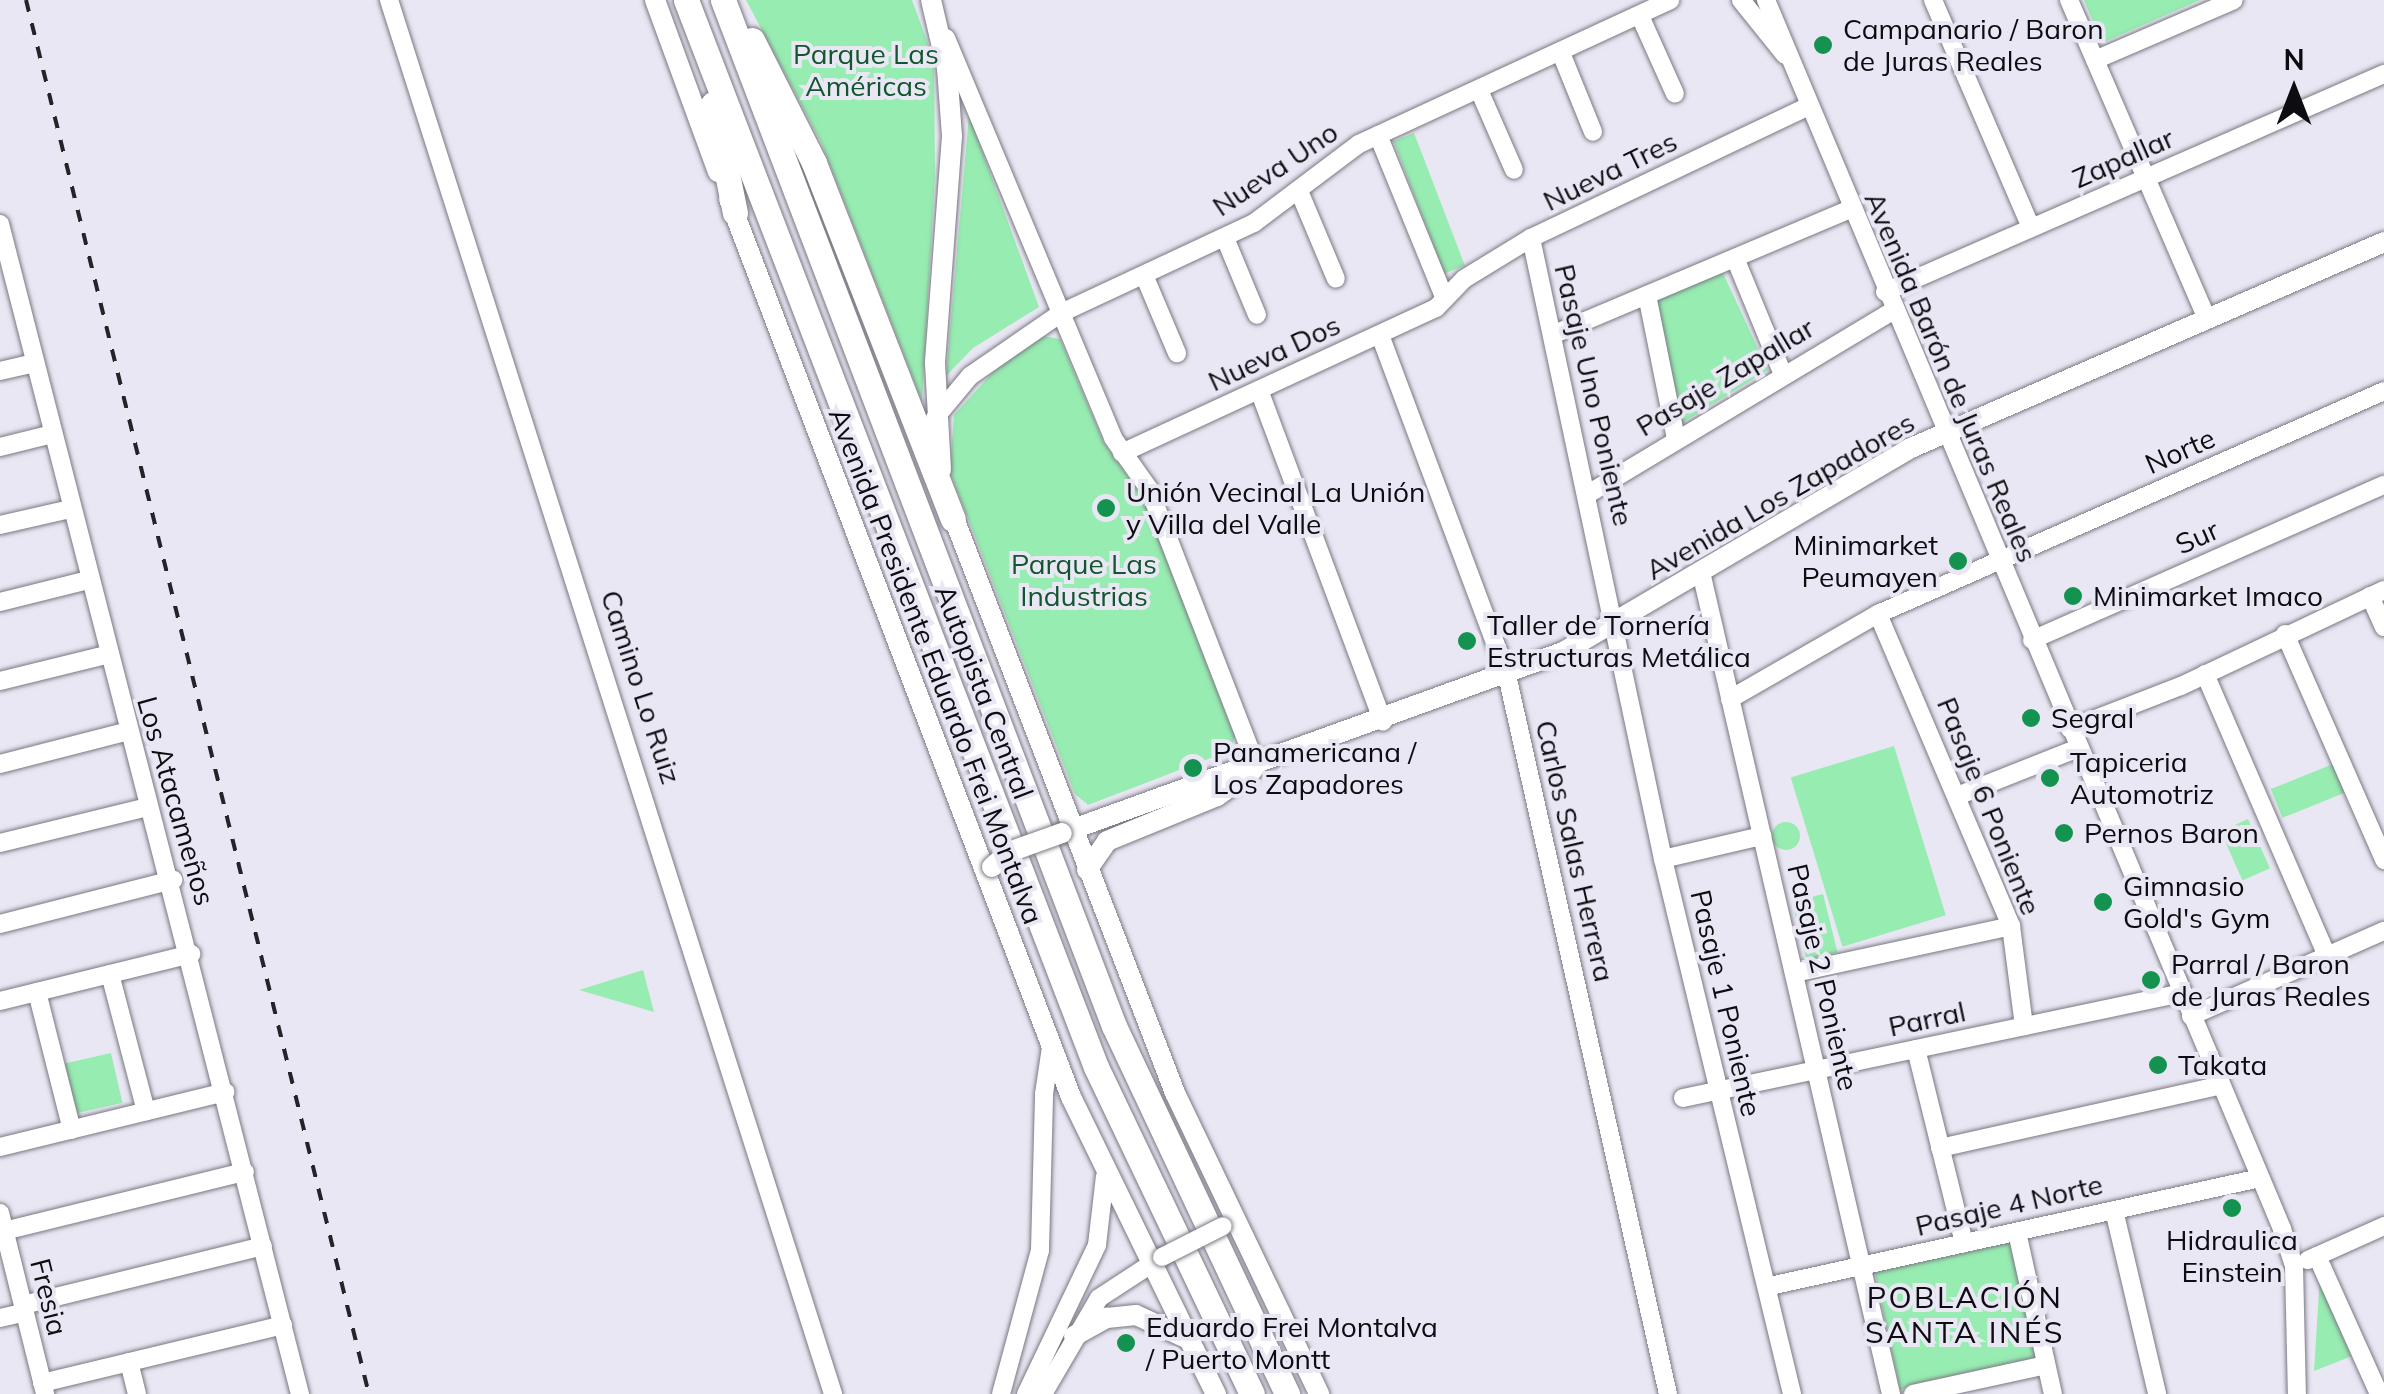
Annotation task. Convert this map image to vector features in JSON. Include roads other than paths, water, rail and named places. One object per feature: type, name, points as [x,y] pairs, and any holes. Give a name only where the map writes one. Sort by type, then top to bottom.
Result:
[{"type":"highway","points":[[727,0],[814,163],[952,519]]},
{"type":"highway","name":"Autopista Central","points":[[727,0],[1114,1026],[1287,1394]]},
{"type":"highway","points":[[688,6],[735,213]]},
{"type":"highway","name":"Autopista Central","points":[[688,6],[1096,1067],[1252,1394]]},
{"type":"main road","name":"Avenida Presidente Eduardo Frei Montalva","points":[[655,0],[1052,1048],[1106,1176],[1156,1260],[1188,1340],[1216,1394]]},
{"type":"main road","points":[[931,0],[938,21],[952,152],[935,418],[952,519],[1066,831],[1087,870],[1228,1223],[1319,1394]]},
{"type":"main road","name":"Avenida Los Zapadores","points":[[990,876],[1008,852],[1190,782],[1257,767],[1507,675],[1617,622],[1945,433],[2384,242]]},
{"type":"main road","name":"Avenida Los Zapadores","points":[[1087,870],[1107,841],[1217,796],[1257,767]]},
{"type":"main road","points":[[1074,1336],[1107,1318],[1136,1314],[1188,1340]]},
{"type":"street","name":"Camino Lo Ruiz","points":[[389,0],[833,1394]]},
{"type":"street","name":"Nueva Uno","points":[[935,418],[970,376],[1061,313],[1225,238],[1378,135],[1670,0]]},
{"type":"street","name":"Avenida Barón de Juras Reales","points":[[1741,0],[1785,55]]},
{"type":"street","points":[[1934,0],[2031,228]]},
{"type":"street","points":[[2069,0],[2208,319]]},
{"type":"street","points":[[2095,60],[2234,0]]},
{"type":"street","name":"Avenida Barón de Juras Reales","points":[[1774,2],[1785,55],[2294,1266],[2297,1394]]},
{"type":"street","points":[[1640,16],[1675,94]]},
{"type":"street","points":[[938,21],[1122,453],[1149,489],[1257,767]]},
{"type":"street","points":[[1561,53],[1593,132]]},
{"type":"street","name":"Zapallar","points":[[1885,292],[2384,74]]},
{"type":"street","points":[[1479,90],[1514,170]]},
{"type":"street","name":"Nueva Tres","points":[[1446,299],[1464,278],[1531,238],[1807,106]]},
{"type":"street","points":[[1378,135],[1446,299]]},
{"type":"street","points":[[1299,191],[1336,279]]},
{"type":"street","points":[[1552,335],[1850,209]]},
{"type":"street","name":"Los Atacameños","points":[[0,224],[125,732],[173,880],[300,1394]]},
{"type":"street","points":[[1225,238],[1257,315]]},
{"type":"street","name":"Pasaje Uno Poniente","points":[[1531,238],[1617,622]]},
{"type":"street","points":[[1735,258],[1782,372]]},
{"type":"street","points":[[1144,274],[1176,353]]},
{"type":"street","points":[[1647,295],[1676,439]]},
{"type":"street","name":"Nueva Dos","points":[[1122,453],[1380,335],[1446,299]]},
{"type":"street","name":"Pasaje Zapallar","points":[[1588,494],[1782,372],[1893,311]]},
{"type":"street","name":"Carlos Salas Herrera","points":[[1380,335],[1507,675],[1668,1394]]},
{"type":"street","points":[[0,371],[34,363]]},
{"type":"street","points":[[1260,390],[1383,722]]},
{"type":"street","name":"Norte","points":[[1730,699],[1878,614],[2384,392]]},
{"type":"street","points":[[0,447],[52,434]]},
{"type":"street","name":"Sur","points":[[2032,640],[2384,485]]},
{"type":"street","points":[[0,526],[70,508]]},
{"type":"street","name":"Pasaje 2 Poniente","points":[[1701,572],[1892,1394]]},
{"type":"street","points":[[0,602],[88,580]]},
{"type":"street","points":[[2070,729],[2204,674],[2377,593],[2384,627]]},
{"type":"street","name":"Pasaje 6 Poniente","points":[[1878,614],[2011,926],[2024,1026]]},
{"type":"street","name":"Pasaje 1 Poniente","points":[[1617,622],[1664,859],[1718,1091],[1770,1286],[1792,1394]]},
{"type":"street","points":[[2285,634],[2377,823],[2384,860]]},
{"type":"street","points":[[0,681],[106,655]]},
{"type":"street","points":[[2204,674],[2327,956]]},
{"type":"street","points":[[0,764],[125,732]]},
{"type":"street","points":[[1958,796],[2078,748]]},
{"type":"street","points":[[0,844],[148,807]]},
{"type":"street","points":[[1664,859],[1762,836]]},
{"type":"street","points":[[0,924],[173,880]]},
{"type":"street","points":[[1794,973],[2011,926]]},
{"type":"street","points":[[2191,1016],[2384,931]]},
{"type":"street","points":[[0,1002],[191,954]]},
{"type":"street","points":[[110,974],[146,1111]]},
{"type":"street","points":[[37,992],[72,1130]]},
{"type":"street","name":"Parral","points":[[1683,1098],[2182,993]]},
{"type":"street","points":[[1001,1394],[1040,1250],[1044,1094],[1052,1048]]},
{"type":"street","points":[[1916,1049],[1964,1244]]},
{"type":"street","points":[[1940,1148],[2221,1085]]},
{"type":"street","points":[[0,1148],[225,1092]]},
{"type":"street","points":[[2,1223],[245,1172]]},
{"type":"street","points":[[1026,1394],[1097,1245],[1106,1176]]},
{"type":"street","name":"Pasaje 4 Norte","points":[[1770,1286],[2260,1178]]},
{"type":"street","points":[[2114,1210],[2157,1394]]},
{"type":"street","name":"Fresia","points":[[2,1223],[44,1389]]},
{"type":"street","points":[[1043,1394],[1099,1298],[1156,1260],[1228,1223]]},
{"type":"street","points":[[2294,1266],[2384,1226]]},
{"type":"street","points":[[2017,1232],[2052,1394]]},
{"type":"street","points":[[0,1318],[24,1308],[263,1246]]},
{"type":"street","points":[[2317,1256],[2379,1394]]},
{"type":"street","points":[[44,1389],[130,1362],[283,1324]]},
{"type":"street","points":[[130,1362],[138,1394]]},
{"type":"street","points":[[1913,1394],[2046,1365]]},
{"type":"railway","points":[[26,0],[369,1394]]},
{"type":"place","name":"Campanario / Baron de Juras Reales","points":[[1823,45]]},
{"type":"place","name":"Unión Vecinal La Unión y Villa del Valle","points":[[1106,508]]},
{"type":"place","name":"Minimarket Peumayen","points":[[1958,561]]},
{"type":"place","name":"Minimarket Imaco","points":[[2073,596]]},
{"type":"place","name":"Taller de Tornería Estructuras Metálica","points":[[1467,641]]},
{"type":"place","name":"Segral","points":[[2031,718]]},
{"type":"place","name":"Panamericana / Los Zapadores","points":[[1193,768]]},
{"type":"place","name":"Tapiceria Automotriz","points":[[2050,778]]},
{"type":"place","name":"Pernos Baron","points":[[2064,833]]},
{"type":"place","name":"Gimnasio Gold's Gym","points":[[2103,902]]},
{"type":"place","name":"Parral / Baron de Juras Reales","points":[[2151,980]]},
{"type":"place","name":"Takata","points":[[2158,1065]]},
{"type":"place","name":"Hidraulica Einstein","points":[[2232,1208]]},
{"type":"place","name":"Eduardo Frei Montalva / Puerto Montt","points":[[1126,1343]]},
{"type":"district","name":"POBLACIÓN SANTA INÉS","points":[[1965,1314]]},
{"type":"park label","name":"Parque Las Américas","points":[[866,70]]},
{"type":"park label","name":"Parque Las Industrias","points":[[1084,580]]}]
